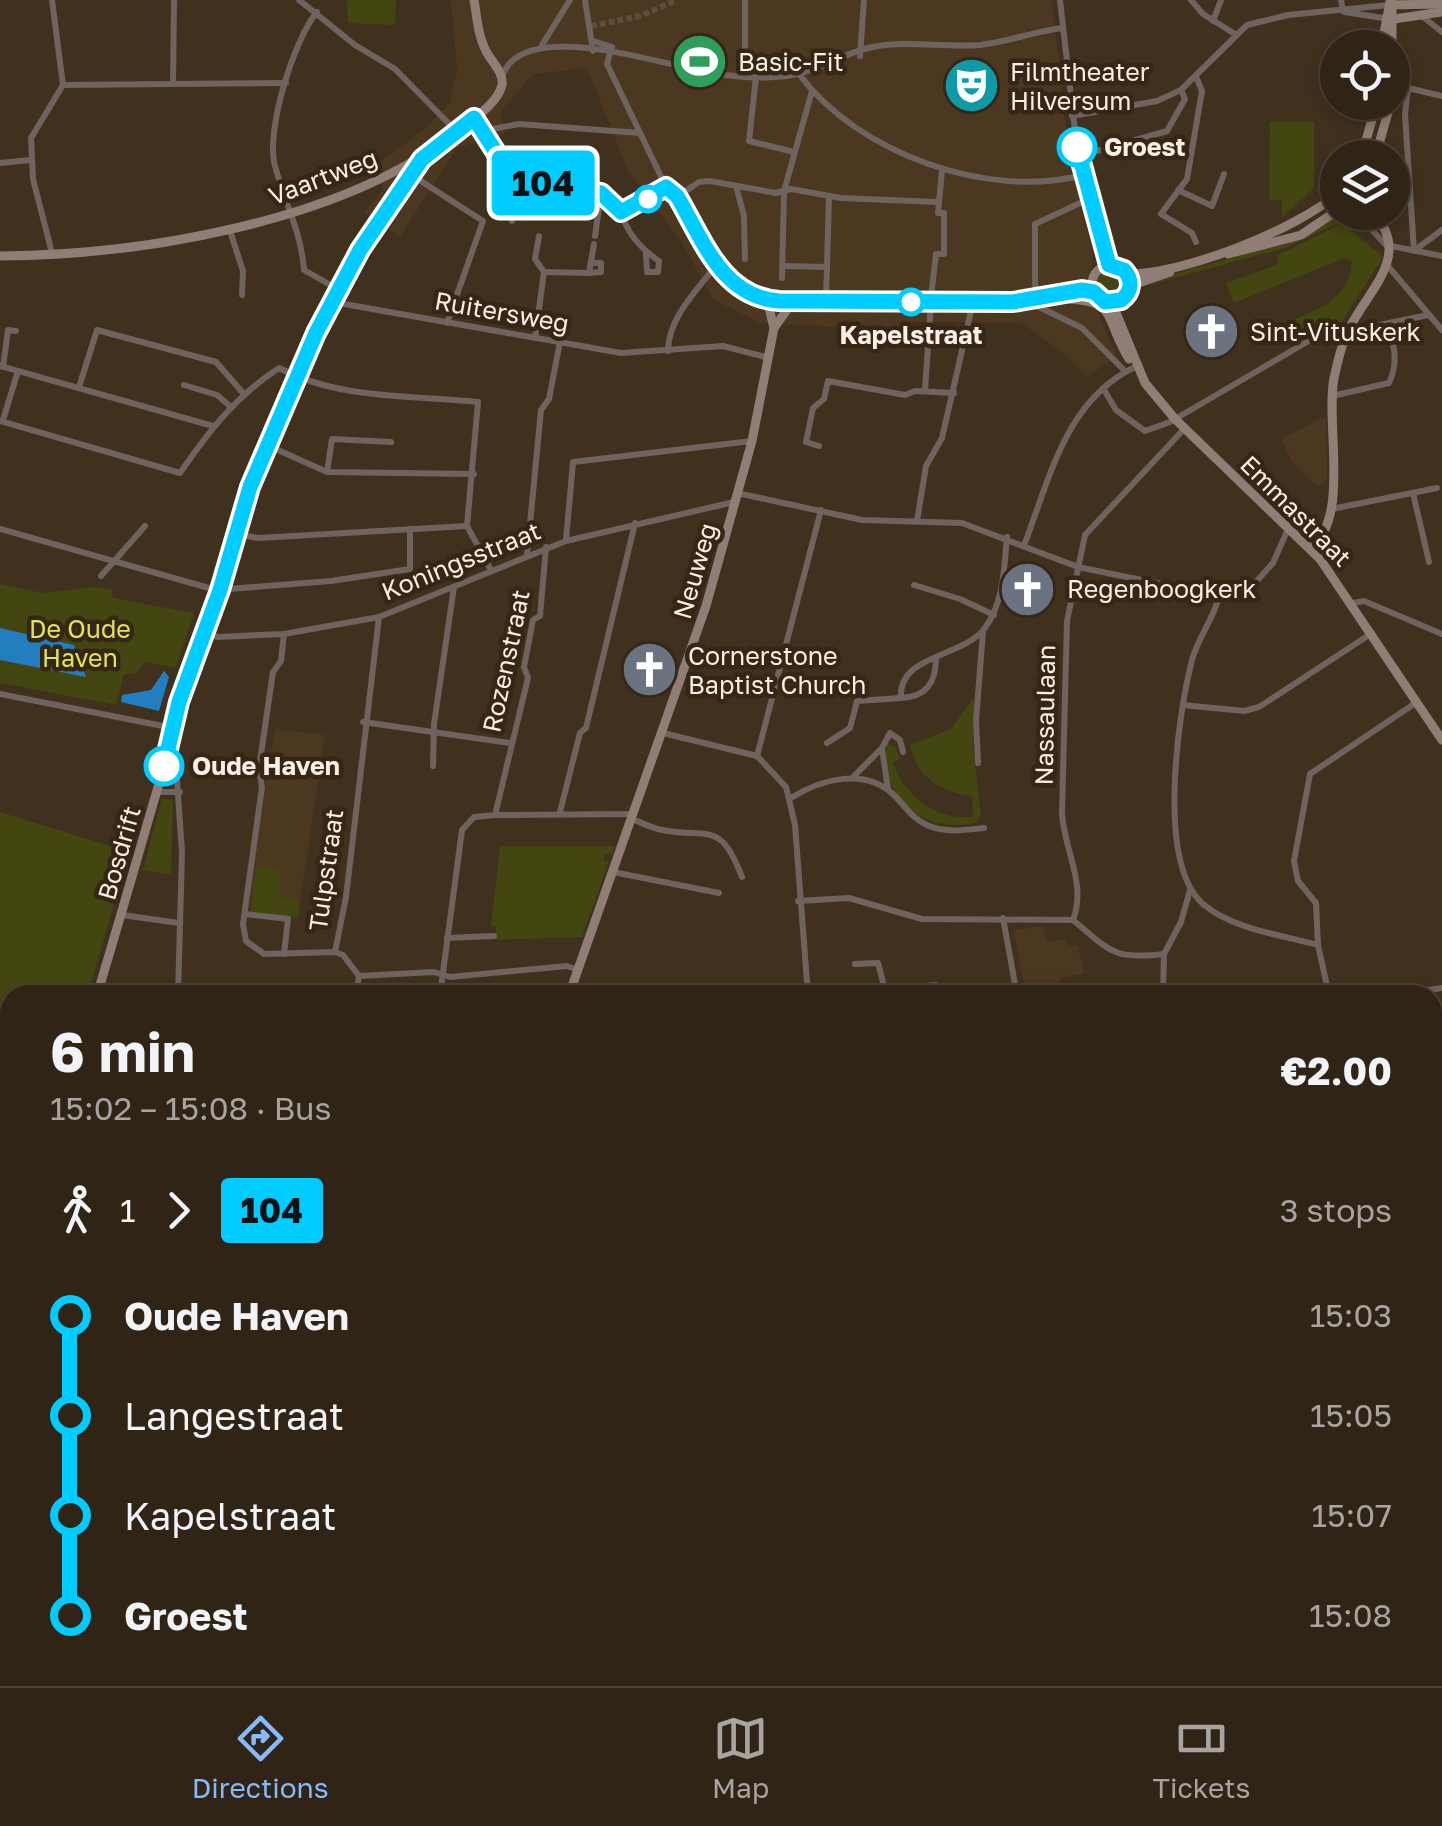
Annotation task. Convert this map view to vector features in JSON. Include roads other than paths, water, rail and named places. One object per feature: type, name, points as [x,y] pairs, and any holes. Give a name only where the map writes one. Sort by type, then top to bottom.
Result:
[{"type":"main road","points":[[474,0],[480,38],[502,78]]},
{"type":"main road","points":[[1386,30],[1391,3],[1442,4]]},
{"type":"main road","points":[[1389,19],[1423,18],[1442,12]]},
{"type":"main road","points":[[1389,19],[1389,30]]},
{"type":"main road","name":"Vaartweg","points":[[0,256],[230,231],[292,212],[422,159],[474,118],[499,91],[502,78]]},
{"type":"main road","points":[[474,118],[505,167],[522,178],[601,193],[621,212],[666,187],[677,196],[717,264],[738,290],[766,300],[973,302],[1085,298],[1108,311],[1130,369]]},
{"type":"main road","name":"Bosdrift","points":[[100,985],[201,633],[268,445],[336,290],[360,250],[415,178],[422,159]]},
{"type":"main road","points":[[398,170],[406,188]]},
{"type":"main road","points":[[1094,292],[1094,274],[1109,265],[1128,274],[1200,258],[1298,224],[1320,206]]},
{"type":"main road","points":[[1130,286],[1292,238],[1320,221]]},
{"type":"main road","points":[[1310,549],[1318,543],[1332,509],[1332,396],[1346,335],[1388,266],[1392,247],[1385,230]]},
{"type":"main road","points":[[1038,299],[1072,291],[1094,292],[1112,303],[1125,297],[1130,286],[1128,274]]},
{"type":"main road","name":"Neuweg","points":[[573,985],[711,589],[752,441],[769,358],[774,328],[766,300]]},
{"type":"main road","name":"Neuweg","points":[[774,328],[794,300]]},
{"type":"main road","name":"Emmastraat","points":[[1112,303],[1130,369],[1175,419],[1310,549],[1353,603],[1442,740]]},
{"type":"street","points":[[52,0],[63,85],[36,125],[31,160],[52,252]]},
{"type":"street","points":[[173,84],[174,0]]},
{"type":"street","points":[[299,0],[354,45],[395,69],[456,132]]},
{"type":"street","points":[[502,78],[516,59],[542,46],[570,0]]},
{"type":"street","points":[[585,0],[593,51]]},
{"type":"street","points":[[744,0],[745,76]]},
{"type":"street","points":[[859,53],[864,0]]},
{"type":"street","points":[[1060,0],[1079,156],[1109,265]]},
{"type":"street","points":[[1192,0],[1213,21],[1236,34]]},
{"type":"street","points":[[1213,21],[1221,0]]},
{"type":"street","points":[[1340,0],[1343,11]]},
{"type":"street","points":[[1072,116],[1157,101],[1181,90],[1197,79],[1236,34],[1260,21],[1391,3]]},
{"type":"street","points":[[1343,11],[1389,19]]},
{"type":"street","points":[[317,12],[307,24],[286,83],[272,134],[273,163],[302,235],[304,270],[336,290]]},
{"type":"street","points":[[1423,18],[1442,32]]},
{"type":"street","points":[[542,46],[611,50],[756,77],[799,74],[859,53],[913,43],[986,44],[1062,23]]},
{"type":"street","points":[[593,41],[611,50]]},
{"type":"street","points":[[611,50],[607,64],[666,187]]},
{"type":"street","points":[[799,74],[812,91],[881,141],[942,170],[1009,180],[1084,174]]},
{"type":"street","points":[[756,77],[748,141],[794,152]]},
{"type":"street","points":[[1196,242],[1196,232],[1161,214],[1187,179],[1202,91],[1197,79]]},
{"type":"street","points":[[63,85],[286,83]]},
{"type":"street","points":[[1414,251],[1405,114],[1408,88],[1442,96]]},
{"type":"street","points":[[1079,156],[1167,131],[1186,99],[1181,90]]},
{"type":"street","points":[[782,278],[784,191],[812,91]]},
{"type":"street","points":[[483,131],[518,124],[640,133]]},
{"type":"street","points":[[0,163],[31,160]]},
{"type":"street","points":[[925,390],[936,254],[944,254],[944,214],[938,212],[936,202],[942,170]]},
{"type":"street","points":[[1178,190],[1212,206],[1224,174]]},
{"type":"street","points":[[415,178],[484,221],[447,324]]},
{"type":"street","points":[[512,221],[522,178]]},
{"type":"street","points":[[677,196],[699,182],[829,196],[936,202]]},
{"type":"street","points":[[736,186],[744,216],[744,259]]},
{"type":"street","points":[[590,272],[601,193]]},
{"type":"street","points":[[826,298],[829,196]]},
{"type":"street","points":[[1038,299],[1035,224],[1080,202]]},
{"type":"street","points":[[621,212],[624,224],[646,254]]},
{"type":"street","points":[[1374,230],[1392,247],[1442,256]]},
{"type":"street","points":[[1414,251],[1442,230]]},
{"type":"street","points":[[230,231],[243,270],[242,295]]},
{"type":"street","points":[[535,338],[544,272],[535,259],[540,236]]},
{"type":"street","points":[[544,272],[602,270],[600,262],[592,262]]},
{"type":"street","points":[[668,350],[668,335],[674,321],[717,264]]},
{"type":"street","points":[[782,266],[826,267]]},
{"type":"street","points":[[1388,266],[1442,329]]},
{"type":"street","name":"Ruitersweg","points":[[336,290],[344,304],[621,353],[723,346],[769,358]]},
{"type":"street","name":"Emmastraat","points":[[1038,299],[1040,307],[1082,328],[1130,369]]},
{"type":"street","points":[[917,521],[926,466],[942,438],[973,302]]},
{"type":"street","points":[[1100,391],[1116,410],[1144,431],[1175,419],[1312,339],[1428,316]]},
{"type":"street","points":[[1332,396],[1390,383],[1396,370],[1396,349],[1388,324]]},
{"type":"street","points":[[16,331],[8,330],[2,366],[212,426]]},
{"type":"street","points":[[79,387],[96,330],[216,362],[243,393]]},
{"type":"street","points":[[528,554],[541,410],[549,399],[560,342]]},
{"type":"street","points":[[18,371],[2,420],[180,473],[212,426],[243,393],[279,368],[297,378],[369,394],[478,402],[467,526],[492,570]]},
{"type":"street","points":[[1024,543],[1070,426],[1100,391],[1130,369]]},
{"type":"street","points":[[819,446],[806,442],[813,408],[824,400],[828,382],[905,395],[925,390],[954,393]]},
{"type":"street","points":[[184,385],[216,394],[230,407]]},
{"type":"street","name":"Nassaulaan","points":[[1072,920],[1079,892],[1063,838],[1062,813],[1067,621],[1085,535],[1185,428]]},
{"type":"street","points":[[327,472],[332,440],[392,442]]},
{"type":"street","points":[[566,540],[573,462],[752,441]]},
{"type":"street","points":[[268,445],[327,472],[474,474]]},
{"type":"street","points":[[1332,509],[1437,488]]},
{"type":"street","points":[[1413,493],[1429,562]]},
{"type":"street","name":"Koningsstraat","points":[[201,633],[284,634],[379,616],[566,540],[735,497],[862,520],[962,522],[1024,543],[1078,568],[1166,585],[1220,590],[1244,589],[1256,582],[1273,563],[1288,528]]},
{"type":"street","points":[[756,756],[820,510]]},
{"type":"street","points":[[560,812],[580,733],[586,728],[635,522]]},
{"type":"street","points":[[101,576],[145,526]]},
{"type":"street","points":[[236,534],[258,538],[467,526]]},
{"type":"street","points":[[0,530],[218,590],[410,569],[410,529]]},
{"type":"street","points":[[901,698],[903,678],[912,669],[962,648],[983,631],[994,614],[1007,537]]},
{"type":"street","name":"Rozenstraat","points":[[495,815],[528,678],[524,667],[533,620],[540,616],[546,548]]},
{"type":"street","points":[[914,585],[994,614]]},
{"type":"street","points":[[433,766],[434,724],[454,587]]},
{"type":"street","points":[[1163,985],[1164,954],[1181,922],[1190,890],[1177,834],[1183,705],[1199,639],[1218,603],[1220,590]]},
{"type":"street","points":[[1353,603],[1364,601],[1442,634]]},
{"type":"street","name":"Tulpstraat","points":[[334,952],[346,897],[379,616]]},
{"type":"street","points":[[978,763],[976,720],[983,631]]},
{"type":"street","points":[[1183,705],[1244,712],[1259,707],[1372,632]]},
{"type":"street","points":[[284,634],[281,661],[274,672],[260,768],[262,787],[244,933],[253,949],[343,955],[359,976],[358,985]]},
{"type":"street","points":[[827,743],[850,728],[857,701],[923,693],[932,684],[936,658]]},
{"type":"street","points":[[0,694],[174,726],[180,792],[178,985]]},
{"type":"street","points":[[1327,985],[1318,944],[1316,903],[1298,881],[1294,862],[1310,774],[1418,701]]},
{"type":"street","points":[[364,722],[436,736],[510,743]]},
{"type":"street","points":[[663,733],[756,756],[774,770],[791,798],[807,985]]},
{"type":"street","points":[[791,798],[816,785],[853,777],[882,749],[890,733],[900,740],[903,752]]},
{"type":"street","points":[[882,749],[888,790]]},
{"type":"street","points":[[853,777],[888,790],[915,820],[932,828],[984,828]]},
{"type":"street","points":[[157,792],[180,792]]},
{"type":"street","points":[[441,985],[462,830],[474,817],[560,812],[633,817],[666,831],[706,832],[728,850],[742,877]]},
{"type":"street","points":[[613,872],[643,881],[684,882],[720,894]]},
{"type":"street","points":[[1190,890],[1222,916],[1318,944]]},
{"type":"street","points":[[798,901],[849,898],[922,920],[1072,920],[1114,954],[1128,958],[1164,954]]},
{"type":"street","points":[[245,914],[288,919],[284,954]]},
{"type":"street","points":[[122,915],[179,922]]},
{"type":"street","points":[[1002,918],[1015,985]]},
{"type":"street","points":[[447,938],[494,936]]},
{"type":"street","points":[[855,964],[881,965],[884,985]]},
{"type":"street","points":[[359,976],[514,974],[528,968],[567,966],[578,970]]},
{"type":"water","points":[[0,628],[74,645],[86,677],[0,660]]},
{"type":"water","points":[[164,671],[169,677],[159,711],[121,702],[122,695],[151,690]]},
{"type":"tunnel","points":[[591,26],[640,16],[677,0]]},
{"type":"place","name":"Basic-Fit","points":[[699,62]]},
{"type":"place","name":"Filmtheater Hilversum","points":[[971,86]]},
{"type":"place","name":"Groest","points":[[1077,147]]},
{"type":"place","name":"Kapelstraat","points":[[911,302]]},
{"type":"place","name":"Sint-Vituskerk","points":[[1211,332]]},
{"type":"place","name":"Regenboogkerk","points":[[1028,589]]},
{"type":"place","name":"Cornerstone Baptist Church","points":[[649,670]]},
{"type":"place","name":"Oude Haven","points":[[164,766]]},
{"type":"park label","name":"De Oude Haven","points":[[80,644]]}]
